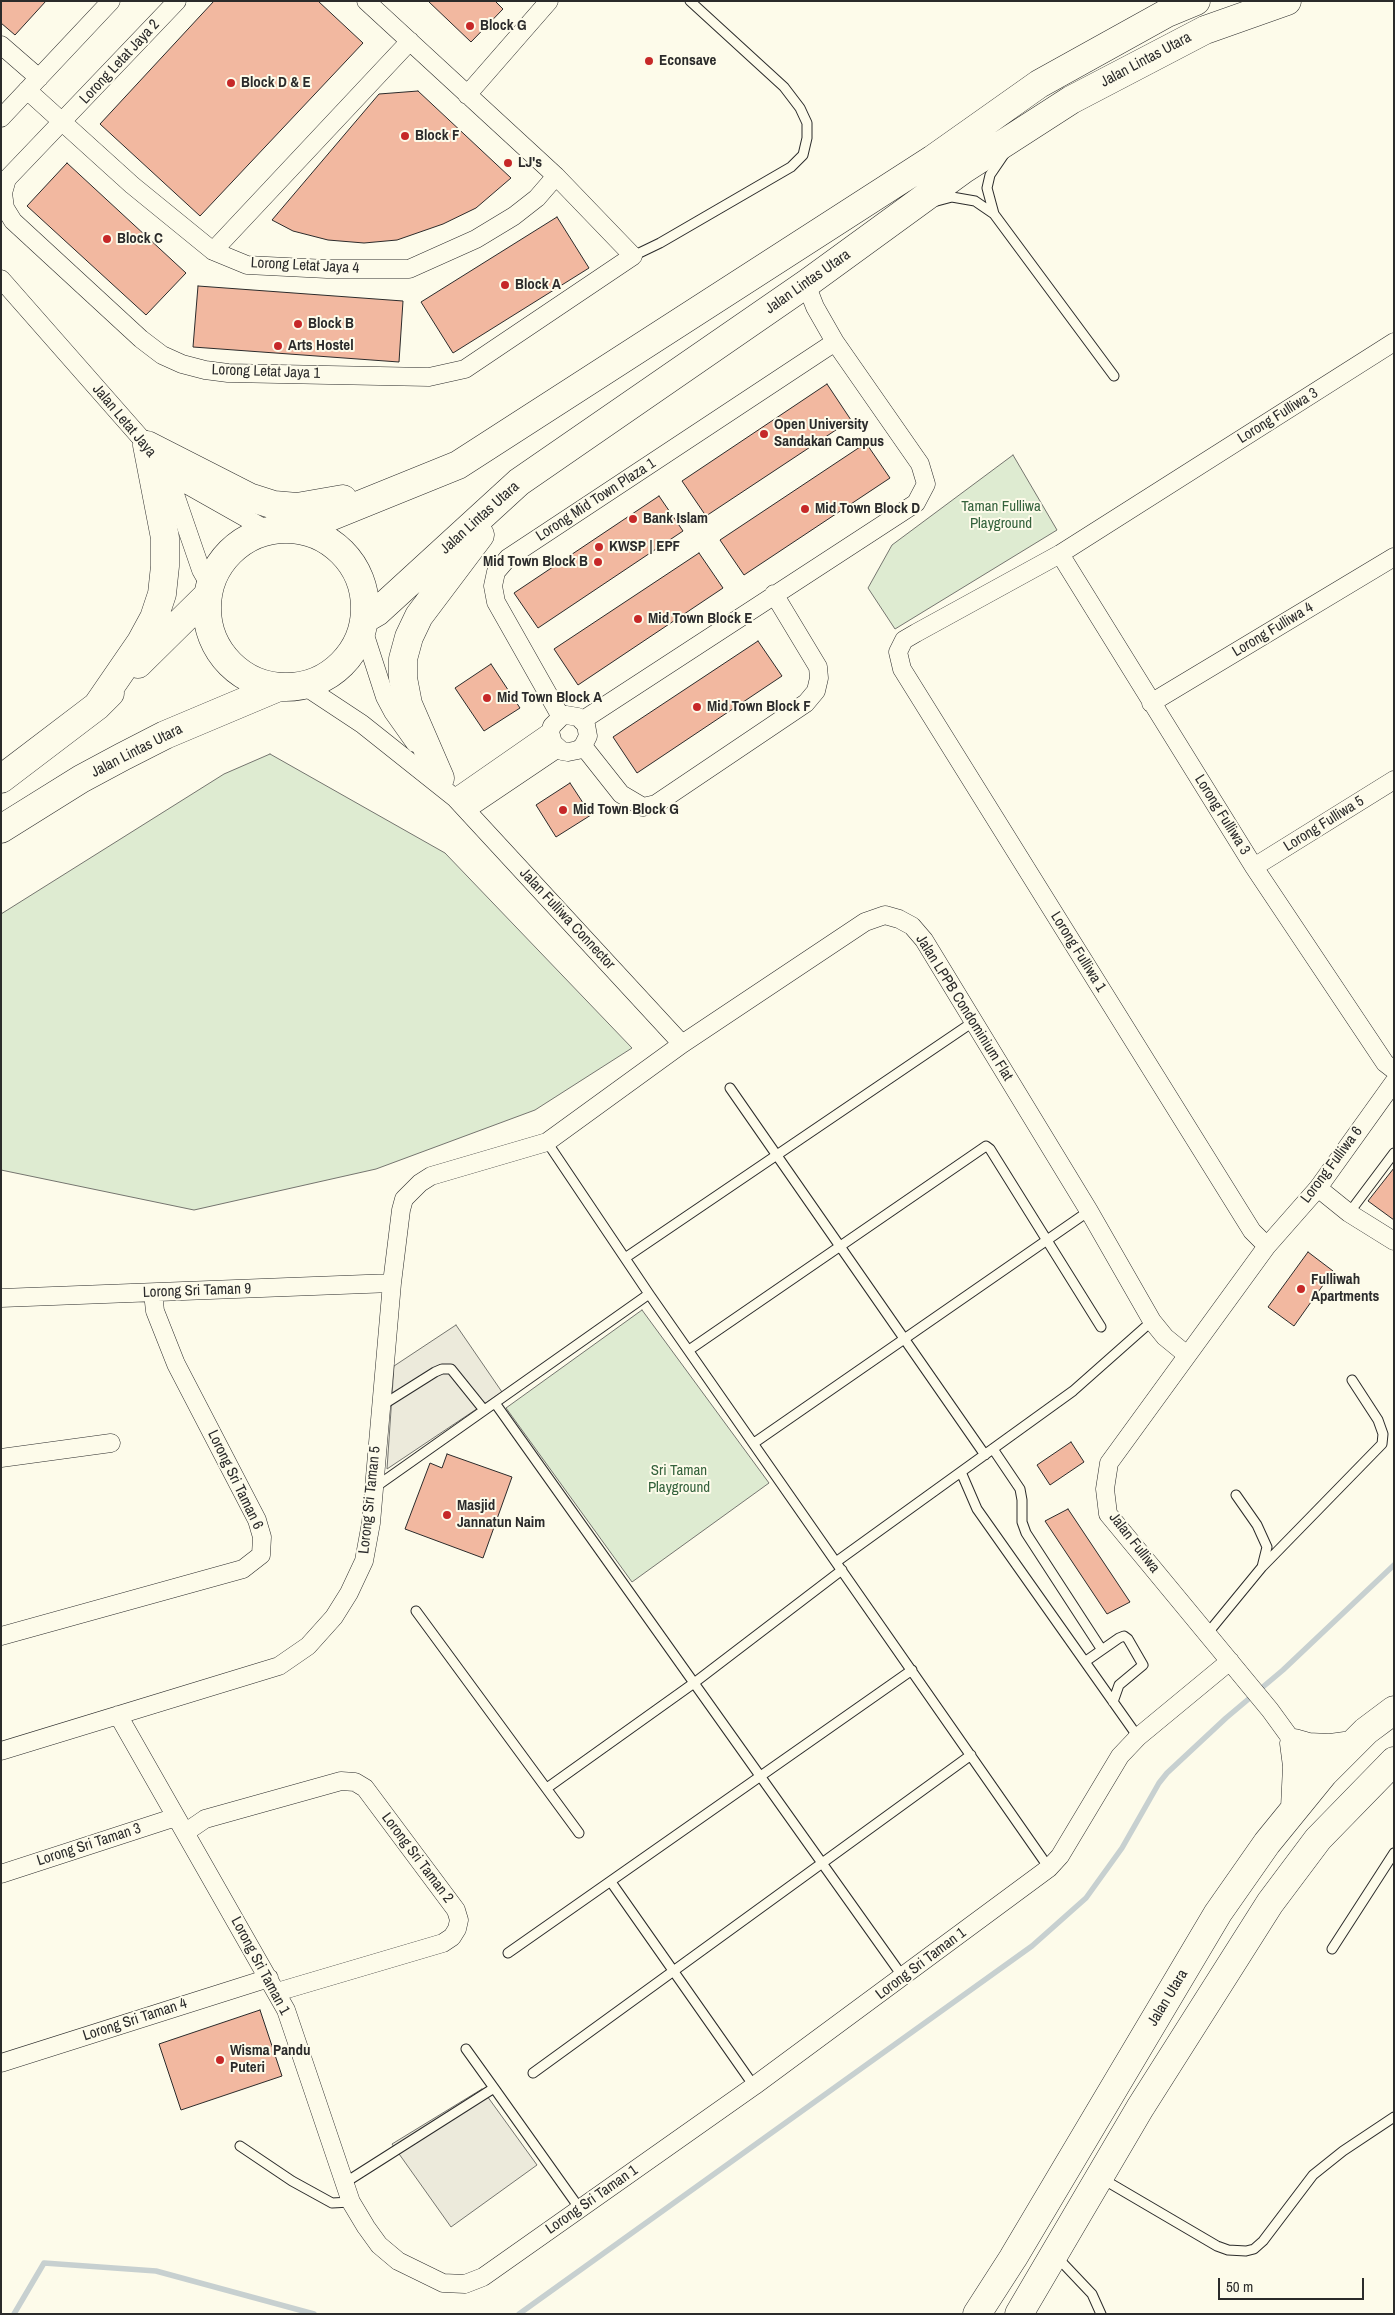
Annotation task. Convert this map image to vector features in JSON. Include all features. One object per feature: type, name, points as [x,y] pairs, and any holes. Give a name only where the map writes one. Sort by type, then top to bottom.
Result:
[{"type":"main road","name":"Jalan Lintas Utara","points":[[287,529],[458,465],[933,159],[1039,84],[1167,13],[1196,1]]},
{"type":"main road","name":"Jalan Lintas Utara","points":[[364,624],[519,482],[806,284],[964,169],[1072,100],[1205,30],[1287,1]]},
{"type":"main road","points":[[147,445],[249,497],[274,505],[297,507],[343,499],[458,465]]},
{"type":"main road","points":[[97,706],[141,642],[154,618],[162,594],[165,566],[164,538],[147,445]]},
{"type":"main road","points":[[453,795],[408,704],[403,678],[403,659],[409,637],[419,616],[519,482]]},
{"type":"main road","points":[[1,779],[97,706],[208,590],[223,558],[246,539],[287,529],[328,540],[351,561],[363,589],[364,624],[354,649],[340,666],[323,678],[291,686],[254,680],[232,666],[216,646],[207,622],[208,590]]},
{"type":"main road","name":"Jalan Lintas Utara","points":[[1,829],[81,779],[165,735],[291,686]]},
{"type":"main road","name":"Jalan Utara","points":[[977,2314],[1013,2258],[1218,1913],[1267,1843],[1324,1773],[1351,1744],[1394,1710]]},
{"type":"main road","points":[[1296,1808],[1297,1766],[1294,1743],[1308,1747],[1329,1748],[1351,1744]]},
{"type":"main road","points":[[1324,1773],[1332,1777],[1344,1776],[1359,1771],[1394,1744]]},
{"type":"main road","points":[[1019,2314],[1055,2255],[1099,2176],[1270,1903],[1318,1839],[1394,1761]]},
{"type":"main road","points":[[1013,2258],[1031,2261],[1040,2278]]},
{"type":"street","points":[[1,118],[111,1]]},
{"type":"street","name":"Lorong Letat Jaya 2","points":[[63,123],[177,1]]},
{"type":"street","points":[[366,1],[556,176],[632,256]]},
{"type":"street","points":[[467,95],[549,1]]},
{"type":"street","points":[[213,251],[410,41]]},
{"type":"street","name":"Lorong Letat Jaya 4","points":[[1,45],[63,123],[132,185],[213,251],[247,265],[327,269],[409,269],[476,239],[514,216],[537,198],[556,176]]},
{"type":"street","name":"Lorong Letat Jaya 1","points":[[63,123],[7,180],[3,193],[4,208],[13,221],[141,339],[162,355],[182,364],[205,370],[429,377],[465,369],[632,256]]},
{"type":"street","name":"Jalan Letat Jaya","points":[[1,279],[147,445],[168,474],[260,526],[287,529]]},
{"type":"street","points":[[583,720],[916,503],[926,484],[920,464],[835,342],[815,307],[806,284]]},
{"type":"street","name":"Lorong Mid Town Plaza 1","points":[[561,716],[496,602],[493,586],[496,572],[508,558],[835,342]]},
{"type":"street","name":"Lorong Fulliwa 3","points":[[898,652],[904,640],[1060,554],[1394,342]]},
{"type":"street","points":[[168,474],[208,590]]},
{"type":"street","name":"Lorong Fulliwa 3","points":[[1060,554],[1254,867],[1385,1063],[1394,1070]]},
{"type":"street","name":"Lorong Fulliwa 4","points":[[1151,703],[1394,558]]},
{"type":"street","points":[[583,746],[621,794],[643,807],[656,804],[664,799],[806,703],[816,691],[819,678],[818,667],[774,594]]},
{"type":"street","name":"Jalan Fulliwa Connector","points":[[364,624],[377,677],[393,712],[453,795],[682,1044]]},
{"type":"street","name":"Lorong Fulliwa 1","points":[[898,652],[902,669],[912,686],[1252,1231],[1267,1246]]},
{"type":"street","name":"Jalan Fulliwa Connector","points":[[291,686],[362,724],[453,795]]},
{"type":"street","points":[[572,715],[583,720],[588,730],[586,742],[573,752],[562,751],[554,740],[556,720],[561,716],[572,715]]},
{"type":"street","points":[[453,795],[554,740]]},
{"type":"street","name":"Lorong Fulliwa 5","points":[[1254,867],[1394,780]]},
{"type":"street","name":"Jalan LPPB Condominium Flat","points":[[547,1142],[682,1044],[865,922],[885,915],[899,919],[912,926],[924,940],[1089,1211],[1152,1321],[1165,1337],[1187,1355]]},
{"type":"street","name":"Lorong Fulliwa 6","points":[[1267,1246],[1318,1188],[1394,1082]]},
{"type":"street","name":"Lorong Sri Taman 5","points":[[1,1751],[279,1666],[308,1646],[334,1617],[349,1592],[364,1560],[371,1524],[392,1283],[404,1199],[430,1176],[547,1142]]},
{"type":"street","points":[[1318,1188],[1349,1213],[1394,1242]]},
{"type":"street","name":"Jalan Fulliwa","points":[[1267,1246],[1109,1463],[1105,1489],[1108,1514],[1270,1710],[1294,1743],[1324,1773]]},
{"type":"street","name":"Lorong Sri Taman 9","points":[[1,1298],[392,1283]]},
{"type":"street","name":"Lorong Sri Taman 6","points":[[1,1636],[243,1569],[260,1555],[262,1537],[257,1520],[176,1364],[155,1311],[153,1293]]},
{"type":"street","points":[[1,1458],[110,1443]]},
{"type":"street","name":"Lorong Sri Taman 1","points":[[118,1716],[286,2010],[346,2182],[351,2202],[379,2245],[398,2261],[443,2283],[465,2284],[483,2277],[754,2086],[1050,1868],[1060,1856],[1120,1756],[1138,1737],[1230,1661]]},
{"type":"street","name":"Lorong Sri Taman 2","points":[[186,1832],[205,1819],[341,1781],[355,1782],[365,1788],[456,1910],[459,1920],[457,1929],[452,1937],[444,1943],[273,1985]]},
{"type":"street","points":[[1347,1808],[1372,1790],[1394,1785]]},
{"type":"street","name":"Lorong Sri Taman 3","points":[[1,1874],[176,1817]]},
{"type":"street","name":"Lorong Sri Taman 4","points":[[1,2063],[273,1985]]},
{"type":"lane","points":[[632,256],[660,243],[791,167],[803,155],[807,138],[807,123],[800,108],[784,87],[690,1]]},
{"type":"lane","points":[[994,214],[987,188],[990,175],[1018,134]]},
{"type":"lane","points":[[912,207],[952,197],[975,202],[994,214],[1114,376]]},
{"type":"lane","points":[[625,1258],[973,1022]]},
{"type":"lane","points":[[730,1088],[985,1455]]},
{"type":"lane","points":[[547,1142],[649,1294],[1050,1868]]},
{"type":"lane","points":[[689,1350],[986,1146],[990,1149],[1101,1326]]},
{"type":"lane","points":[[1349,1213],[1394,1153]]},
{"type":"lane","points":[[754,1443],[1089,1211]]},
{"type":"lane","points":[[373,1489],[649,1294]]},
{"type":"lane","points":[[836,1562],[1073,1391],[1152,1321]]},
{"type":"lane","points":[[380,1406],[442,1368],[451,1368],[484,1410]]},
{"type":"lane","points":[[1207,1634],[1262,1567],[1382,1444],[1383,1434],[1378,1420],[1352,1380]]},
{"type":"lane","points":[[494,1403],[903,1978]]},
{"type":"lane","points":[[993,1449],[1020,1489],[1022,1522],[1026,1533],[1102,1650]]},
{"type":"lane","points":[[961,1472],[977,1509],[1138,1737]]},
{"type":"lane","points":[[1236,1495],[1257,1525],[1267,1547],[1262,1567]]},
{"type":"lane","points":[[547,1788],[694,1683],[842,1570]]},
{"type":"lane","points":[[416,1611],[579,1833]]},
{"type":"lane","points":[[1086,1661],[1124,1636],[1128,1639],[1143,1665],[1119,1685],[1114,1702]]},
{"type":"lane","points":[[508,1953],[912,1670]]},
{"type":"lane","points":[[533,2073],[971,1755]]},
{"type":"lane","points":[[1332,1948],[1394,1854]]},
{"type":"lane","points":[[611,1882],[754,2086]]},
{"type":"lane","points":[[466,2049],[580,2209]]},
{"type":"lane","points":[[346,2182],[494,2088]]},
{"type":"lane","points":[[1099,2176],[1217,2246],[1228,2250],[1246,2251],[1254,2249],[1263,2241],[1300,2190],[1317,2172],[1394,2116]]},
{"type":"lane","points":[[240,2146],[292,2181],[332,2204],[351,2202]]},
{"type":"lane","points":[[1055,2255],[1092,2294],[1099,2312]]},
{"type":"green space","name":"Taman Fulliwa Playground","points":[[1013,455],[1057,530],[895,629],[868,588],[892,545]]},
{"type":"green space","points":[[270,754],[445,853],[632,1048],[535,1110],[376,1169],[194,1210],[1,1170],[1,914],[224,774]]},
{"type":"green space","name":"Sri Taman Playground","points":[[642,1310],[769,1483],[632,1582],[506,1408]]},
{"type":"shaded area","points":[[456,1325],[502,1392],[387,1469],[394,1366]]},
{"type":"shaded area","points":[[482,2089],[537,2165],[451,2227],[392,2144]]},
{"type":"building","points":[[1,1],[46,1],[15,35],[1,23]]},
{"type":"building","name":"Block D & E","points":[[214,1],[318,1],[363,43],[200,216],[100,124]]},
{"type":"building","name":"Block G","points":[[428,1],[495,1],[503,9],[471,42]]},
{"type":"building","name":"Block F","points":[[418,91],[511,178],[476,208],[443,224],[397,240],[364,243],[328,240],[293,231],[272,220],[379,94]]},
{"type":"building","name":"Block C","points":[[67,163],[186,273],[146,315],[27,206]]},
{"type":"building","name":"Block A","points":[[557,217],[589,268],[453,353],[421,302]]},
{"type":"building","name":"Block B","points":[[198,286],[403,301],[399,362],[193,347]]},
{"type":"building","points":[[827,384],[851,420],[706,516],[682,481]]},
{"type":"building","name":"Mid Town Block D","points":[[866,443],[890,478],[744,575],[720,540]]},
{"type":"building","name":"Mid Town Block B","points":[[659,496],[683,531],[538,628],[514,593]]},
{"type":"building","name":"Mid Town Block E","points":[[699,553],[723,588],[578,685],[554,649]]},
{"type":"building","name":"Mid Town Block F","points":[[758,641],[782,676],[637,773],[613,737]]},
{"type":"building","name":"Mid Town Block A","points":[[491,664],[520,708],[484,731],[455,688]]},
{"type":"building","name":"Mid Town Block G","points":[[570,783],[591,815],[556,837],[536,805]]},
{"type":"building","points":[[1394,1168],[1394,1220],[1368,1201]]},
{"type":"building","name":"Fulliwah Apartments","points":[[1308,1252],[1333,1271],[1294,1326],[1268,1307]]},
{"type":"building","points":[[1071,1442],[1084,1462],[1050,1485],[1037,1465]]},
{"type":"building","points":[[447,1454],[512,1477],[483,1558],[405,1529],[430,1463],[442,1468]]},
{"type":"building","points":[[1068,1509],[1130,1602],[1107,1614],[1045,1521]]},
{"type":"building","name":"Wisma Pandu Puteri","points":[[260,2010],[282,2076],[181,2110],[159,2044]]},
{"type":"waterway","points":[[519,2314],[1032,1946],[1086,1898],[1122,1848],[1159,1783],[1167,1773],[1226,1718],[1283,1670],[1394,1565]]},
{"type":"waterway","points":[[14,2314],[44,2263],[156,2271],[314,2314]]},
{"type":"place","name":"Block G","points":[[470,26]]},
{"type":"place","name":"Econsave","points":[[649,61]]},
{"type":"place","name":"Block D & E","points":[[231,83]]},
{"type":"place","name":"Block F","points":[[405,136]]},
{"type":"place","name":"LJ's","points":[[508,163]]},
{"type":"place","name":"Block C","points":[[107,239]]},
{"type":"place","name":"Block A","points":[[505,285]]},
{"type":"place","name":"Block B","points":[[298,324]]},
{"type":"place","name":"Arts Hostel","points":[[278,346]]},
{"type":"place","name":"Open University Sandakan Campus","points":[[764,434]]},
{"type":"place","name":"Mid Town Block D","points":[[805,509]]},
{"type":"place","name":"Bank Islam","points":[[633,519]]},
{"type":"place","name":"KWSP | EPF","points":[[599,547]]},
{"type":"place","name":"Mid Town Block B","points":[[598,562]]},
{"type":"place","name":"Mid Town Block E","points":[[638,619]]},
{"type":"place","name":"Mid Town Block A","points":[[487,698]]},
{"type":"place","name":"Mid Town Block F","points":[[697,707]]},
{"type":"place","name":"Mid Town Block G","points":[[563,810]]},
{"type":"place","name":"Fulliwah Apartments","points":[[1301,1289]]},
{"type":"place","name":"Masjid Jannatun Naim","points":[[447,1515]]},
{"type":"place","name":"Wisma Pandu Puteri","points":[[220,2060]]}]
